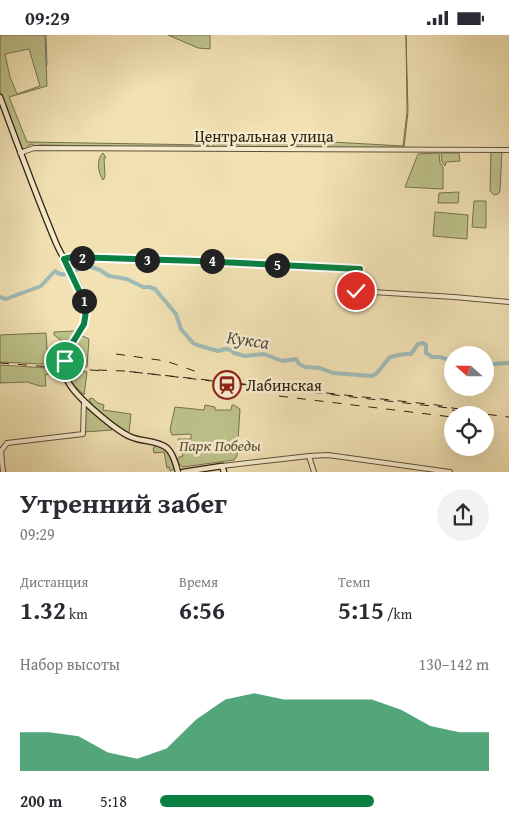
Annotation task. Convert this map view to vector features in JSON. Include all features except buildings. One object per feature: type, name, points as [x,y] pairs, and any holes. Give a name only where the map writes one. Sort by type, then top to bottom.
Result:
[{"type":"main road","points":[[0,97],[20,153],[86,311],[84,324],[70,347],[63,370],[71,386],[119,431],[131,437],[167,447],[178,471]]},
{"type":"main road","points":[[183,471],[223,469]]},
{"type":"street","name":"Центральная улица","points":[[20,153],[34,148],[509,149]]},
{"type":"street","points":[[64,259],[72,257],[198,261],[360,269],[356,291],[509,302]]},
{"type":"street","points":[[3,471],[1,451],[7,443],[83,434],[84,400]]},
{"type":"street","points":[[223,469],[309,456],[328,455],[450,471]]},
{"type":"street","points":[[309,456],[314,471]]},
{"type":"green space","points":[[0,35],[45,35],[47,86],[9,97],[27,142],[209,145],[205,148],[40,145],[35,147],[32,144],[27,149],[21,148],[0,92]],"holes":[[[29,49],[40,86],[17,94],[10,77],[5,54]]]},
{"type":"green space","points":[[168,35],[210,35],[210,49],[198,48]]},
{"type":"green space","points":[[406,35],[408,112],[404,148],[215,147],[213,145],[212,137],[215,143],[219,144],[322,144],[332,142],[403,146],[407,112]]},
{"type":"green space","points":[[491,151],[502,151],[500,191],[494,195],[490,191]]},
{"type":"green space","points":[[103,153],[106,158],[104,158],[105,177],[103,180],[98,166],[99,159]]},
{"type":"green space","points":[[439,153],[440,163],[443,167],[443,189],[405,187],[418,154]]},
{"type":"green space","points":[[441,153],[459,153],[460,161],[446,162],[445,166],[442,162]]},
{"type":"green space","points":[[459,192],[458,203],[438,203],[439,193]]},
{"type":"green space","points":[[474,201],[486,201],[486,228],[472,227]]},
{"type":"green space","points":[[435,212],[468,215],[467,239],[433,236]]},
{"type":"green space","points":[[74,331],[75,334],[62,356],[62,365],[0,362],[0,335],[46,333],[47,349],[58,349],[62,341],[54,335],[54,332]]},
{"type":"green space","points":[[83,336],[89,339],[87,367],[70,366],[71,348]]},
{"type":"green space","points":[[0,365],[62,369],[61,371],[45,375],[46,386],[40,386],[27,382],[0,383]]},
{"type":"green space","points":[[70,369],[87,372],[84,395],[71,382],[67,371]]},
{"type":"green space","points":[[92,398],[104,405],[103,410],[131,414],[129,433],[101,414],[89,399]]},
{"type":"green space","name":"Парк Победы","points":[[205,405],[215,407],[215,410],[231,410],[232,405],[240,409],[237,456],[234,460],[183,467],[177,460],[183,456],[178,439],[191,439],[191,434],[172,435],[170,430],[175,407],[204,410]]},
{"type":"green space","points":[[87,407],[111,427],[112,430],[84,432],[85,410]]},
{"type":"green space","points":[[157,445],[170,454],[174,469],[170,471],[169,467],[167,468],[164,452],[154,453],[153,448]]},
{"type":"waterway","points":[[46,35],[47,65]]},
{"type":"waterway","name":"Кукса","points":[[0,297],[6,299],[41,286],[55,271],[66,274],[74,272],[85,265],[100,270],[109,276],[127,279],[143,287],[155,289],[176,314],[181,329],[193,343],[218,351],[231,350],[234,353],[245,356],[264,354],[282,361],[296,359],[299,364],[305,367],[320,368],[333,373],[372,376],[377,373],[390,357],[411,354],[418,344],[423,343],[426,345],[426,353],[432,357],[444,358]]},
{"type":"waterway","name":"Кукса","points":[[494,364],[509,363]]},
{"type":"railway","points":[[116,354],[166,361],[200,373]]},
{"type":"railway","points":[[0,363],[104,371]]},
{"type":"railway","points":[[98,370],[124,371],[458,409],[437,405],[124,371]]},
{"type":"railway","points":[[279,396],[444,416]]},
{"type":"railway","points":[[494,415],[509,417]]},
{"type":"place","name":"Лабинская","points":[[227,385]]},
{"type":"route","points":[[65,361],[70,347],[84,324],[86,311],[83,299],[64,259],[72,257],[360,269],[356,291]]}]
